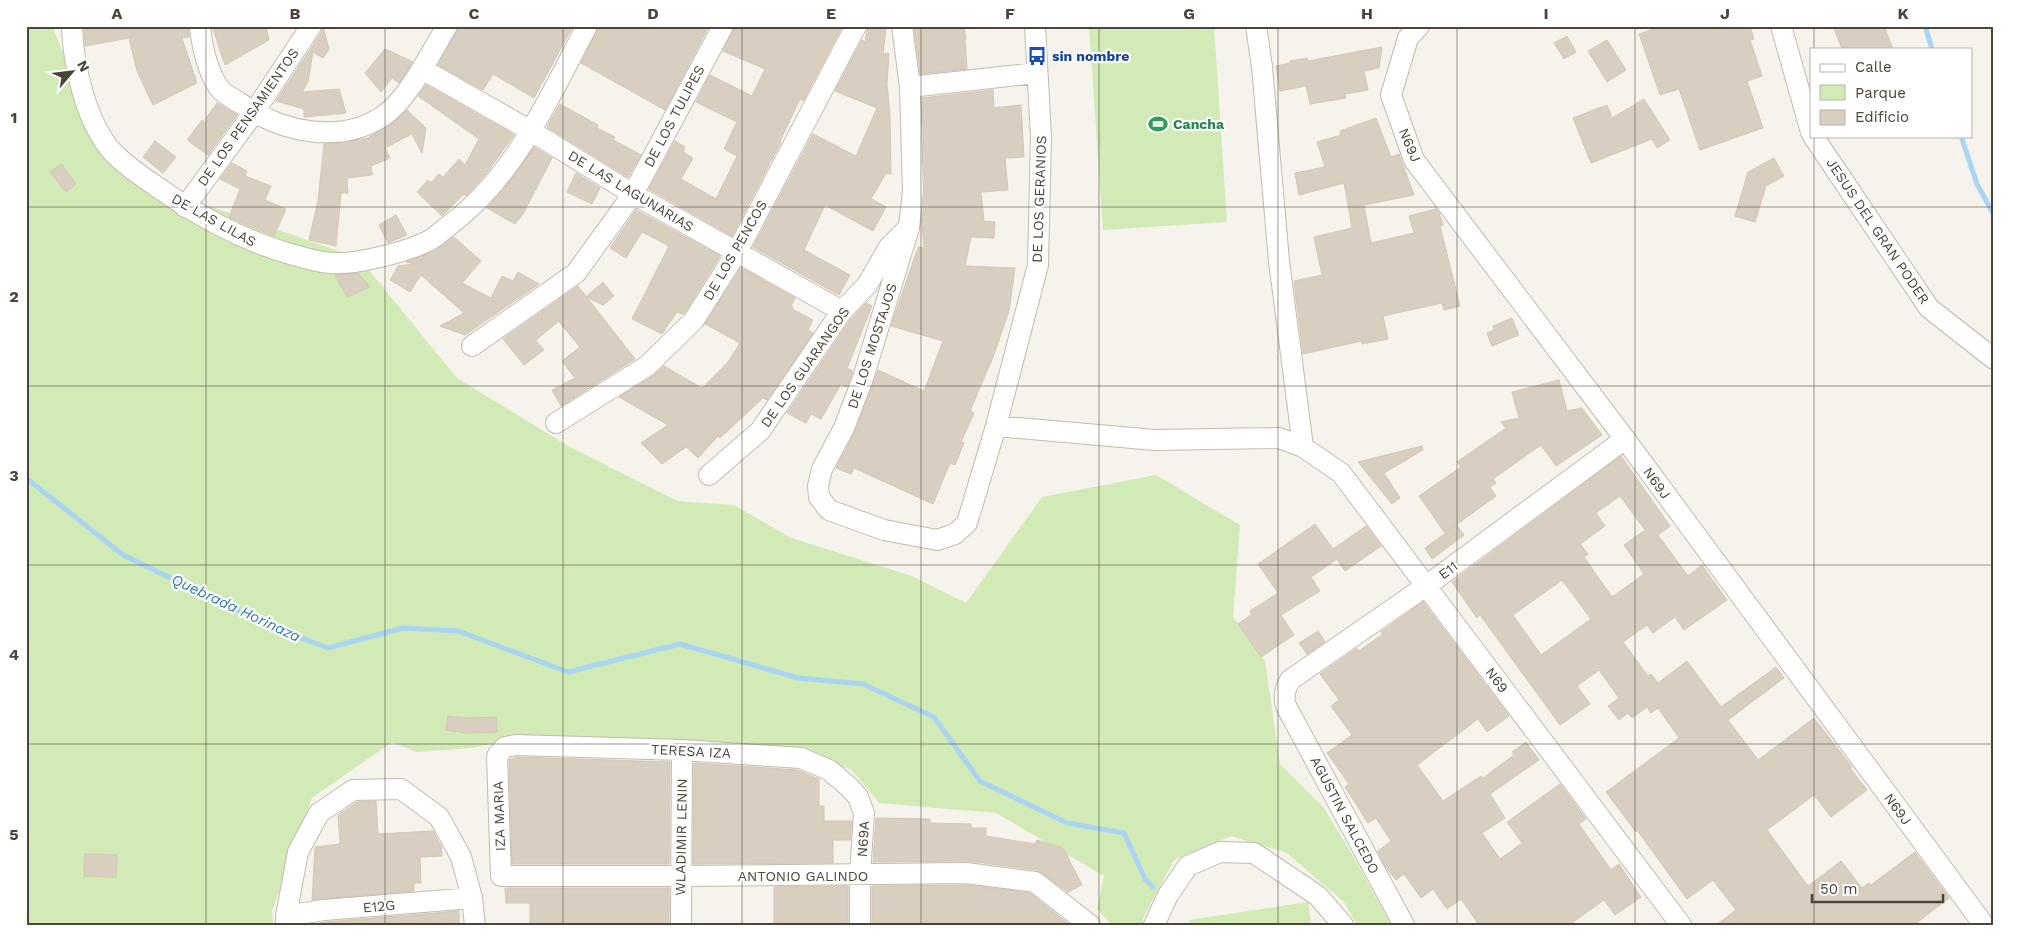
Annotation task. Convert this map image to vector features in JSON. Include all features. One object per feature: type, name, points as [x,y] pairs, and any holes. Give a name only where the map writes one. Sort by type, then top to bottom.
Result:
[{"type":"street","name":"DE LAS LILAS","points":[[72,26],[81,84],[94,124],[110,148],[139,174],[185,207],[250,241],[300,257],[332,263],[376,259],[430,240],[463,215],[491,189],[531,131],[587,26]]},
{"type":"street","points":[[200,26],[206,62],[219,89],[254,114],[283,125],[316,133],[356,128],[370,124],[385,114],[422,69],[446,26]]},
{"type":"street","name":"DE LOS PENSAMIENTOS","points":[[185,207],[254,114],[311,26]]},
{"type":"street","name":"DE LOS TULIPES","points":[[472,346],[576,273],[633,194],[723,26]]},
{"type":"street","name":"DE LOS MOSTAJOS","points":[[902,26],[910,87],[913,191],[909,228],[863,378],[844,428],[822,470],[818,486],[819,498],[829,510],[884,530],[937,540],[955,534],[967,523]]},
{"type":"street","name":"DE LOS GERANIOS","points":[[967,523],[996,426],[1038,265],[1041,137],[1036,73],[1035,26]]},
{"type":"street","points":[[996,426],[1155,440],[1279,438],[1303,447],[1279,261],[1262,67],[1256,26]]},
{"type":"street","name":"N69J","points":[[1418,26],[1408,38],[1391,95],[1414,160],[1625,440],[1984,925]]},
{"type":"street","points":[[1781,26],[1810,128]]},
{"type":"street","name":"DE LOS PENCOS","points":[[556,423],[647,366],[694,320],[737,252],[851,28]]},
{"type":"street","name":"DE LAS LAGUNARIAS","points":[[422,69],[531,131],[633,194],[806,293],[842,311]]},
{"type":"street","points":[[910,87],[1036,73]]},
{"type":"street","name":"JESUS DEL GRAN PODER","points":[[1814,138],[1929,308],[1994,359]]},
{"type":"street","name":"DE LOS GUARANGOS","points":[[709,475],[760,431],[842,311],[866,286],[889,248],[909,228]]},
{"type":"street","name":"E11","points":[[1286,706],[1285,688],[1290,680],[1426,586],[1625,440]]},
{"type":"street","name":"N69","points":[[1303,447],[1341,473],[1681,925]]},
{"type":"street","name":"AGUSTIN SALCEDO","points":[[1286,706],[1404,925]]},
{"type":"street","name":"TERESA IZA","points":[[498,756],[506,747],[516,745],[682,750],[801,758],[828,770],[848,786],[858,797],[864,813]]},
{"type":"street","name":"WLADIMIR LENIN","points":[[681,925],[682,750]]},
{"type":"street","name":"IZA MARIA","points":[[498,756],[501,876]]},
{"type":"street","points":[[286,921],[298,852],[319,814],[354,790],[401,789],[439,817],[461,857],[472,898],[475,925]]},
{"type":"street","name":"N69A","points":[[860,925],[860,875],[864,813]]},
{"type":"street","points":[[1154,925],[1168,895],[1188,866],[1220,852],[1254,853],[1318,896],[1343,925]]},
{"type":"street","name":"ANTONIO GALINDO","points":[[501,876],[966,873],[1035,882],[1090,925]]},
{"type":"street","name":"E12G","points":[[286,921],[324,910],[472,898]]},
{"type":"green space","points":[[26,26],[52,26],[95,130],[192,200],[359,258],[457,378],[568,446],[677,501],[734,505],[791,538],[912,576],[966,603],[1042,497],[1156,475],[1240,525],[1233,617],[1265,661],[1280,764],[1324,808],[1391,925],[1357,925],[1344,902],[1287,853],[1231,836],[1174,860],[1143,918],[1143,925],[1112,925],[1097,909],[1104,876],[996,813],[879,803],[851,769],[795,757],[504,741],[472,748],[416,752],[392,742],[312,798],[272,911],[273,925],[26,925]]},
{"type":"green space","name":"Cancha","points":[[1089,26],[1214,26],[1227,222],[1103,230]]},
{"type":"green space","points":[[1308,902],[1311,925],[1190,925],[1189,920]]},
{"type":"building","points":[[84,26],[188,26],[189,37],[182,38],[197,83],[153,105],[137,71],[129,38],[85,46]]},
{"type":"building","points":[[212,26],[266,26],[269,40],[225,65]]},
{"type":"building","points":[[323,26],[329,49],[323,58],[313,52],[308,82],[302,92],[339,89],[346,113],[304,117],[304,109],[276,101],[321,33]]},
{"type":"building","points":[[459,26],[573,26],[534,98],[493,74],[483,90],[438,65]]},
{"type":"building","points":[[599,26],[709,26],[665,110],[581,63]]},
{"type":"building","points":[[735,26],[835,26],[841,29],[803,101],[800,99],[781,142],[732,236],[649,189],[675,141],[685,147],[683,152],[693,158],[681,179],[716,199],[737,156],[724,149],[737,122],[696,102],[710,75],[752,96],[765,69],[723,51]]},
{"type":"building","points":[[868,26],[886,28],[883,54],[889,53],[887,84],[890,116],[891,174],[886,173],[871,199],[886,207],[873,231],[825,205],[804,250],[850,275],[839,295],[753,247],[813,134],[856,156],[877,108],[835,91],[862,40],[865,42]]},
{"type":"building","points":[[914,26],[964,26],[967,69],[920,74]]},
{"type":"building","points":[[1662,26],[1750,26],[1754,39],[1750,40],[1762,76],[1747,81],[1763,128],[1700,150],[1679,89],[1660,95],[1639,34]]},
{"type":"building","points":[[1833,26],[1884,26],[1893,48],[1842,48]]},
{"type":"building","points":[[1567,36],[1576,52],[1564,59],[1554,43]]},
{"type":"building","points":[[1607,40],[1626,70],[1607,82],[1588,51]]},
{"type":"building","points":[[1382,47],[1379,68],[1364,71],[1368,90],[1345,94],[1346,98],[1310,104],[1306,86],[1280,91],[1276,66],[1290,63],[1290,61],[1307,58],[1308,61]]},
{"type":"building","points":[[385,49],[413,62],[399,83],[392,78],[381,92],[365,73]]},
{"type":"building","points":[[426,85],[514,135],[485,175],[466,196],[464,194],[442,216],[417,192],[428,180],[431,183],[439,174],[443,177],[459,159],[465,165],[479,139],[418,96]]},
{"type":"building","points":[[993,90],[994,108],[1021,105],[1024,157],[1005,158],[1008,190],[981,192],[984,221],[995,222],[994,238],[971,237],[965,266],[1015,268],[1009,311],[993,357],[970,411],[974,413],[961,442],[964,443],[955,465],[950,463],[933,504],[854,468],[851,474],[836,468],[855,432],[878,370],[924,391],[943,341],[891,326],[918,247],[924,248],[922,222],[925,191],[922,98]]},
{"type":"building","points":[[1644,99],[1670,140],[1657,148],[1652,139],[1591,163],[1573,118],[1607,105],[1612,118]]},
{"type":"building","points":[[217,103],[237,115],[208,155],[187,140],[202,120],[206,123],[206,118]]},
{"type":"building","points":[[560,104],[598,125],[597,128],[615,137],[613,140],[641,155],[628,177],[547,127]]},
{"type":"building","points":[[407,110],[426,128],[422,153],[412,134],[385,148],[390,158],[371,166],[372,175],[347,178],[348,193],[341,193],[336,246],[309,240],[318,201],[324,144],[369,138],[390,125]]},
{"type":"building","points":[[1376,118],[1391,157],[1399,154],[1414,195],[1364,205],[1371,243],[1414,233],[1409,216],[1436,209],[1443,225],[1440,226],[1460,306],[1444,310],[1442,303],[1383,316],[1388,339],[1362,344],[1361,341],[1303,354],[1294,281],[1322,275],[1314,237],[1352,228],[1344,183],[1299,195],[1295,173],[1325,167],[1317,142],[1341,135],[1340,131]]},
{"type":"building","points":[[155,141],[176,157],[163,173],[143,157]]},
{"type":"building","points":[[534,147],[552,158],[523,214],[515,224],[487,208],[504,189]]},
{"type":"building","points":[[1774,158],[1784,176],[1766,186],[1755,222],[1735,216],[1748,172]]},
{"type":"building","points":[[232,163],[247,171],[245,176],[271,186],[265,200],[286,209],[274,236],[229,217],[240,189],[220,179]]},
{"type":"building","points":[[61,164],[76,184],[66,192],[50,172]]},
{"type":"building","points":[[576,173],[600,188],[592,204],[567,192]]},
{"type":"building","points":[[636,210],[720,256],[685,312],[683,314],[677,312],[662,334],[632,319],[669,246],[642,232],[626,258],[610,248]]},
{"type":"building","points":[[396,215],[407,235],[388,243],[379,225]]},
{"type":"building","points":[[454,237],[481,261],[462,283],[491,298],[502,276],[513,281],[518,272],[539,284],[465,335],[440,326],[464,313],[421,275],[410,292],[390,280],[398,266],[416,264],[406,262],[435,251]]},
{"type":"building","points":[[741,268],[795,298],[791,306],[793,307],[792,309],[813,320],[808,330],[813,333],[767,400],[763,398],[720,438],[718,436],[698,458],[686,447],[662,464],[641,443],[668,425],[619,397],[653,376],[664,366],[702,388],[728,362],[740,343],[705,324]]},
{"type":"building","points":[[358,273],[370,287],[347,297],[335,275]]},
{"type":"building","points":[[603,282],[614,296],[603,305],[586,297]]},
{"type":"building","points":[[578,286],[635,359],[561,406],[552,390],[575,378],[562,361],[580,347],[559,321],[536,340],[544,350],[524,365],[503,339]]},
{"type":"building","points":[[866,303],[872,306],[847,368],[853,371],[847,387],[841,384],[821,419],[811,414],[806,423],[787,413],[851,319]]},
{"type":"building","points":[[1512,318],[1519,335],[1492,346],[1487,333],[1494,330],[1493,326]]},
{"type":"building","points":[[1559,380],[1567,411],[1582,408],[1602,435],[1556,466],[1541,445],[1493,479],[1496,483],[1490,487],[1496,496],[1445,533],[1419,496],[1461,467],[1457,462],[1506,428],[1501,422],[1519,418],[1512,392]]},
{"type":"building","points":[[1422,446],[1423,450],[1384,473],[1400,498],[1392,504],[1358,462]]},
{"type":"building","points":[[1621,456],[1670,526],[1658,535],[1688,576],[1702,565],[1727,600],[1684,630],[1675,617],[1653,633],[1647,625],[1623,642],[1648,676],[1651,674],[1658,683],[1687,661],[1721,707],[1776,667],[1784,678],[1728,720],[1758,760],[1814,718],[1852,767],[1850,768],[1867,790],[1831,817],[1814,795],[1767,830],[1808,886],[1841,861],[1862,888],[1869,883],[1871,885],[1915,852],[1949,898],[1914,925],[1716,925],[1736,910],[1713,880],[1687,899],[1637,830],[1636,832],[1606,792],[1679,738],[1658,708],[1651,713],[1647,707],[1632,718],[1628,713],[1619,720],[1608,706],[1619,698],[1599,670],[1577,686],[1590,704],[1560,725],[1480,615],[1477,618],[1452,582]],"holes":[[[1620,496],[1645,530],[1624,545],[1644,574],[1612,597],[1584,557],[1588,554],[1580,544],[1605,526],[1596,513]],[[1562,580],[1591,619],[1541,655],[1513,615]]]},
{"type":"building","points":[[1315,524],[1333,549],[1366,526],[1381,546],[1345,571],[1337,559],[1311,577],[1320,591],[1281,615],[1294,635],[1261,657],[1238,624],[1252,614],[1250,611],[1278,593],[1258,564]]},
{"type":"building","points":[[1457,525],[1464,535],[1432,559],[1425,548]]},
{"type":"building","points":[[1423,602],[1509,716],[1487,732],[1478,719],[1417,765],[1443,801],[1481,776],[1483,778],[1514,755],[1512,752],[1526,742],[1539,760],[1490,794],[1505,818],[1482,833],[1500,859],[1522,843],[1507,822],[1560,784],[1586,819],[1579,824],[1611,870],[1619,864],[1641,897],[1615,915],[1604,900],[1569,925],[1479,925],[1461,899],[1447,909],[1433,889],[1421,898],[1404,874],[1396,880],[1385,866],[1378,851],[1391,841],[1376,818],[1368,823],[1345,787],[1349,784],[1327,753],[1352,735],[1331,706],[1339,700],[1320,674],[1357,648],[1359,651],[1383,634],[1381,632]]},
{"type":"building","points":[[1318,631],[1325,642],[1307,654],[1299,643]]},
{"type":"building","points":[[448,716],[468,718],[496,717],[497,732],[467,733],[446,730]]},
{"type":"building","points":[[517,757],[670,762],[669,864],[512,864],[509,760]]},
{"type":"building","points":[[694,763],[798,770],[819,779],[819,806],[824,806],[824,821],[852,821],[850,840],[833,840],[833,863],[693,864]]},
{"type":"building","points":[[376,801],[378,834],[433,831],[441,846],[442,856],[420,857],[421,883],[414,883],[414,891],[312,900],[315,847],[340,844],[338,815],[357,802]]},
{"type":"building","points":[[876,818],[930,819],[930,823],[971,824],[971,828],[986,828],[986,836],[1035,844],[1037,840],[1063,848],[1082,885],[1068,892],[1037,870],[968,861],[873,862]]},
{"type":"building","points":[[85,854],[117,855],[116,877],[84,876]]},
{"type":"building","points":[[965,885],[1030,893],[1070,925],[872,925],[872,886]]},
{"type":"building","points":[[848,886],[848,925],[774,925],[774,887]]},
{"type":"building","points":[[505,888],[669,888],[669,925],[530,925],[530,903],[506,903]]},
{"type":"building","points":[[459,911],[459,925],[311,925],[325,922]]},
{"type":"waterway","points":[[1925,26],[1932,48]]},
{"type":"waterway","points":[[1962,138],[1977,184],[1994,215]]},
{"type":"waterway","name":"Quebrada Horinaza","points":[[26,478],[123,555],[272,627],[328,648],[403,628],[458,631],[568,672],[680,644],[798,678],[863,684],[934,717],[980,781],[1067,823],[1124,833],[1145,879],[1153,887]]},
{"type":"place","name":"sin nombre","points":[[1037,56]]},
{"type":"place","name":"Cancha","points":[[1158,124]]}]
